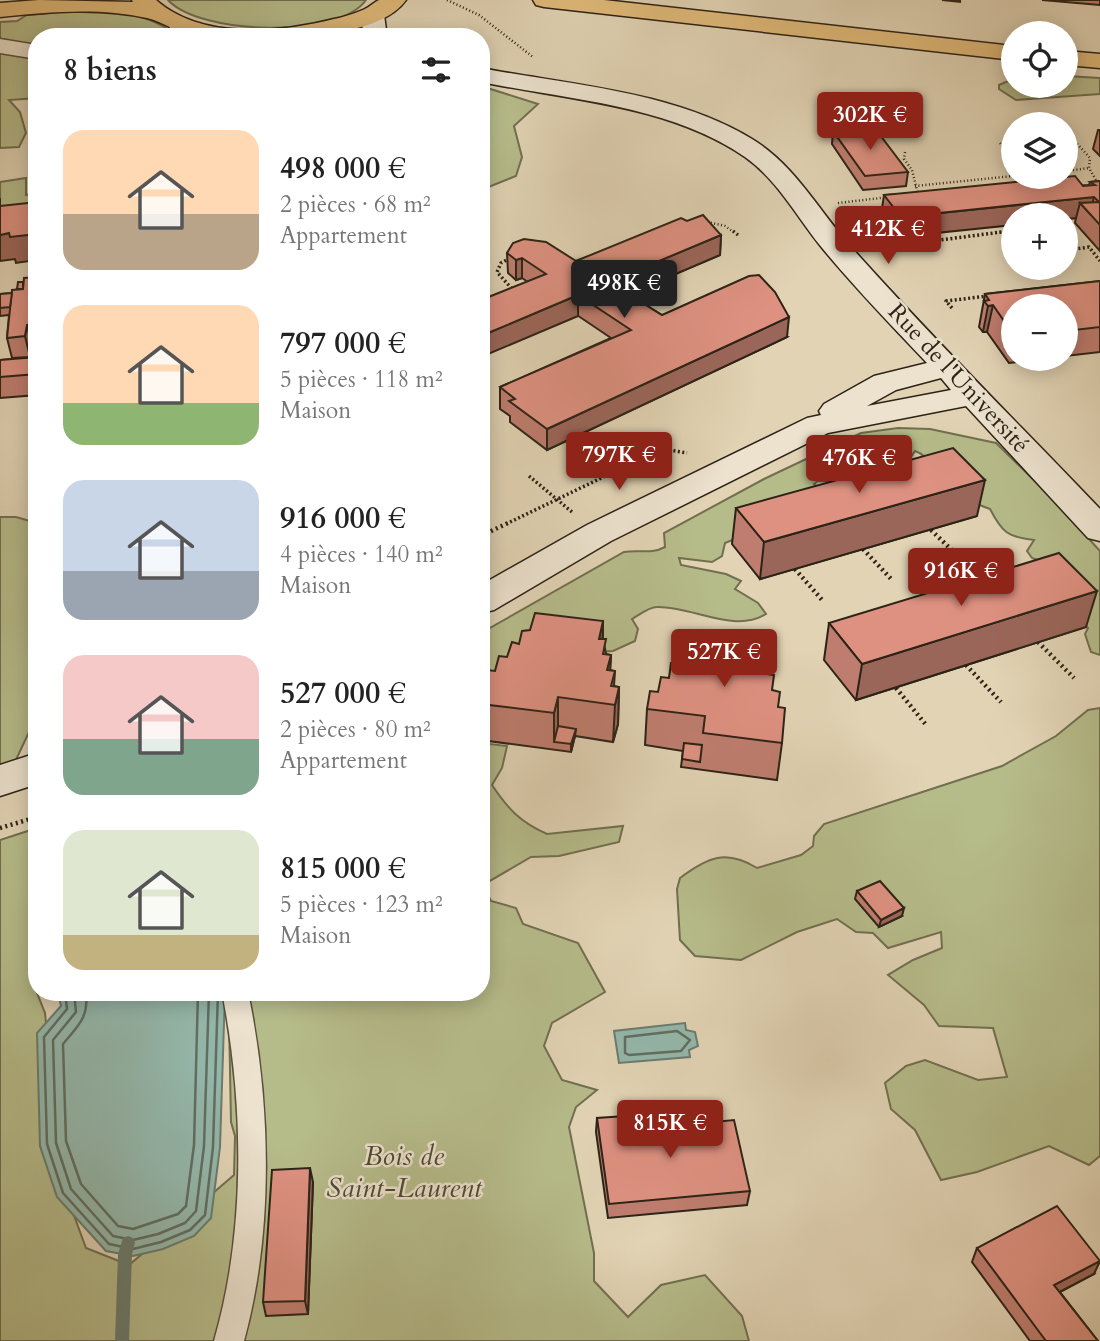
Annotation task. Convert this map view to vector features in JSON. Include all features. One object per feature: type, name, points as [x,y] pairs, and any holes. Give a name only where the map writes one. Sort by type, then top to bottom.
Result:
[{"type":"main road","points":[[544,0],[1001,52]]},
{"type":"main road","points":[[676,0],[1001,33]]},
{"type":"main road","points":[[342,28],[374,26],[398,1]]},
{"type":"main road","points":[[0,10],[82,3],[148,6],[174,28]]},
{"type":"main road","points":[[1078,40],[1100,42]]},
{"type":"main road","points":[[1078,59],[1100,61]]},
{"type":"street","points":[[0,46],[28,51]]},
{"type":"street","name":"Rue de l'Université","points":[[490,77],[544,88],[681,133],[719,151],[793,194],[841,253],[1100,530]]},
{"type":"street","points":[[490,596],[706,478],[818,425],[838,409],[884,383],[950,367]]},
{"type":"street","points":[[818,425],[975,395]]},
{"type":"street","points":[[490,583],[560,556]]},
{"type":"street","points":[[0,781],[28,771]]},
{"type":"street","points":[[0,806],[28,797]]},
{"type":"lane","points":[[229,1341],[241,1293],[253,1145],[250,1091],[236,1001]]},
{"type":"path","points":[[1078,145],[1090,158],[1089,168],[1100,187]]},
{"type":"path","points":[[905,152],[904,159],[912,170],[915,186],[920,194],[906,195]]},
{"type":"path","points":[[1078,169],[1089,168]]},
{"type":"path","points":[[915,186],[1001,177]]},
{"type":"path","points":[[838,203],[893,197]]},
{"type":"path","points":[[696,222],[715,222],[738,235]]},
{"type":"path","points":[[841,253],[1001,233]]},
{"type":"path","points":[[1078,249],[1089,247],[1100,261]]},
{"type":"path","points":[[519,256],[509,258],[497,267],[500,278],[520,295]]},
{"type":"path","points":[[952,308],[946,301],[1000,295]]},
{"type":"path","points":[[490,532],[653,453],[664,449],[689,454]]},
{"type":"path","points":[[931,530],[961,559]]},
{"type":"path","points":[[863,549],[892,580]]},
{"type":"path","points":[[795,569],[823,601]]},
{"type":"path","points":[[1038,642],[1074,678]]},
{"type":"path","points":[[966,665],[1001,702]]},
{"type":"path","points":[[896,688],[927,726]]},
{"type":"path","points":[[0,828],[28,820]]},
{"type":"green space","points":[[168,0],[366,0],[351,13],[328,21],[269,28],[238,26],[209,20],[185,12]]},
{"type":"green space","points":[[82,10],[115,12],[146,19],[166,28],[28,28],[28,99],[9,100],[20,112],[26,133],[19,147],[0,148],[0,22],[17,21],[27,15]]},
{"type":"green space","points":[[1078,77],[1100,78],[1100,94],[1078,96]]},
{"type":"green space","points":[[490,89],[538,104],[514,126],[522,157],[516,176],[490,186]]},
{"type":"green space","points":[[1013,98],[1044,98],[1016,100]]},
{"type":"green space","points":[[26,178],[28,210],[0,215],[0,182]]},
{"type":"green space","points":[[898,428],[930,429],[996,443],[1100,551],[1100,655],[1091,652],[1085,634],[1088,628],[1049,588],[1043,562],[1032,558],[1027,551],[1034,540],[1006,532],[990,509],[956,491],[915,451],[903,466],[896,469],[881,472],[853,470],[840,482],[818,481],[814,484],[824,492],[725,543],[722,556],[712,562],[679,558],[681,565],[726,574],[741,581],[735,589],[758,603],[766,614],[740,621],[670,608],[651,608],[632,619],[638,629],[635,641],[613,651],[585,653],[490,696],[490,628],[624,552],[655,551],[665,547],[664,533],[764,479],[861,433]]},
{"type":"green space","points":[[0,517],[16,517],[28,520],[28,734],[14,764],[0,770]]},
{"type":"green space","points":[[1100,708],[1100,1156],[1089,1165],[1049,1146],[977,1172],[941,1180],[915,1130],[891,1109],[885,1083],[906,1066],[925,1060],[978,1080],[1007,1077],[993,1028],[939,1026],[924,1005],[888,975],[913,960],[942,948],[941,932],[888,948],[873,933],[856,932],[837,919],[797,932],[741,960],[695,956],[680,940],[677,889],[680,878],[699,865],[717,858],[736,859],[757,868],[801,855],[813,846],[814,836],[824,824],[1002,766],[1056,736],[1088,710]]},
{"type":"green space","name":"Bois de Saint-Laurent","points":[[490,744],[507,746],[502,768],[492,785],[509,808],[529,825],[547,834],[623,826],[619,842],[559,856],[531,857],[490,881]]},
{"type":"green space","name":"Bois de Saint-Laurent","points":[[28,831],[28,1001],[40,1001],[45,1013],[62,1183],[86,1248],[129,1265],[234,1175],[235,1136],[231,1122],[226,1001],[490,1001],[490,899],[516,908],[523,924],[578,943],[605,992],[552,1023],[544,1046],[562,1080],[597,1090],[576,1107],[569,1127],[594,1253],[594,1281],[628,1317],[661,1285],[705,1275],[742,1316],[749,1341],[0,1341],[0,840]]},
{"type":"water","points":[[60,1001],[225,1001],[220,1147],[211,1218],[194,1236],[163,1249],[133,1256],[106,1251],[57,1197],[40,1146],[37,1033],[61,1006]]},
{"type":"water","points":[[685,1023],[686,1030],[695,1032],[698,1046],[689,1050],[690,1057],[619,1063],[614,1031]]},
{"type":"building","points":[[874,127],[908,172],[865,176],[833,131]]},
{"type":"building","points":[[1078,180],[1083,186],[1095,185],[1090,182],[1100,181],[1100,225],[1080,203],[1099,202],[1094,197],[1036,203],[1001,203],[1001,207],[901,217],[884,195],[1001,183],[1001,189],[1078,189]]},
{"type":"building","points":[[28,203],[28,235],[0,235],[0,206]]},
{"type":"building","points":[[703,215],[721,235],[609,282],[662,315],[749,276],[759,275],[775,292],[789,317],[547,429],[509,401],[515,399],[500,387],[631,330],[578,295],[490,332],[490,296],[546,274],[522,258],[516,260],[507,253],[513,243],[524,239],[546,242],[576,261],[681,218],[687,221]]},
{"type":"building","points":[[24,278],[28,278],[28,325],[25,336],[7,338],[12,290],[23,289]]},
{"type":"building","points":[[1100,281],[1100,327],[1078,330],[1078,294],[1001,294],[1001,317],[993,305],[988,306],[984,301],[989,300],[985,294]]},
{"type":"building","points":[[18,282],[23,282],[23,289],[17,289]]},
{"type":"building","points":[[12,293],[10,307],[0,308],[0,294]]},
{"type":"building","points":[[28,358],[28,375],[0,377],[0,360]]},
{"type":"building","points":[[953,448],[985,480],[764,542],[736,508]]},
{"type":"building","points":[[1059,553],[1097,591],[862,664],[829,623]]},
{"type":"building","points":[[535,613],[603,621],[599,639],[606,639],[603,654],[611,655],[607,670],[615,671],[611,686],[619,687],[615,705],[558,697],[554,713],[490,705],[490,670],[495,671],[499,656],[507,657],[512,642],[519,644],[522,631],[530,630]]},
{"type":"building","points":[[693,632],[762,640],[760,658],[768,661],[766,674],[774,675],[772,690],[780,692],[778,707],[785,708],[782,743],[703,733],[705,716],[647,709],[650,691],[658,692],[661,677],[669,678],[671,663],[679,663],[682,649],[689,650]]},
{"type":"building","points":[[558,726],[576,729],[571,744],[554,742]]},
{"type":"building","points":[[684,743],[702,745],[700,762],[682,759]]},
{"type":"building","points":[[880,881],[904,908],[881,920],[857,891]]},
{"type":"building","points":[[640,1115],[642,1129],[734,1120],[750,1191],[609,1204],[597,1118]]},
{"type":"building","points":[[310,1168],[305,1301],[263,1302],[272,1170]]},
{"type":"building","points":[[1057,1206],[1100,1261],[1054,1285],[1098,1341],[1046,1341],[977,1248]]},
{"type":"waterway","points":[[122,1341],[125,1254],[128,1243]]}]
